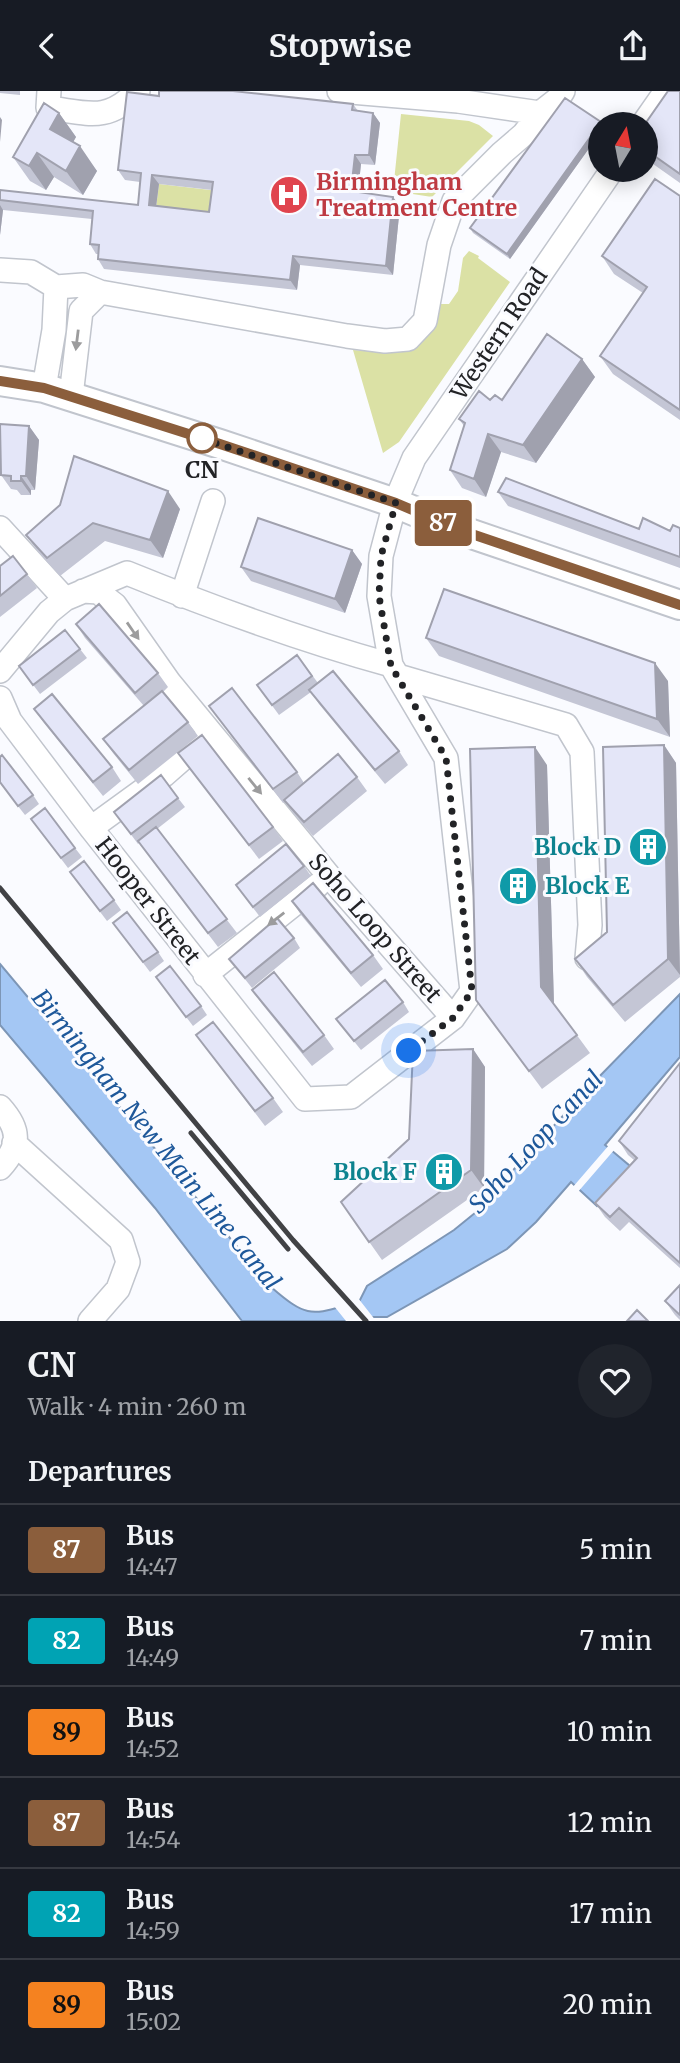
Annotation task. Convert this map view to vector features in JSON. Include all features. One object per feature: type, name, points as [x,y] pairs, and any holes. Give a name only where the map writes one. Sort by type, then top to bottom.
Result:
[{"type":"main road","points":[[0,381],[57,392],[396,503],[457,529],[680,605]]},
{"type":"street","points":[[49,91],[48,108],[100,115],[123,105],[138,91]]},
{"type":"street","points":[[339,91],[457,101],[540,113]]},
{"type":"street","points":[[0,270],[31,272],[56,287],[83,285],[100,292],[347,336],[385,341],[408,339],[425,321],[439,245],[454,201],[524,134],[540,113],[558,99],[563,91]]},
{"type":"street","points":[[651,112],[666,91]]},
{"type":"street","name":"Western Road","points":[[394,671],[379,596],[381,556],[396,503],[414,458],[604,182]]},
{"type":"street","points":[[56,287],[54,330],[57,392]]},
{"type":"street","points":[[57,392],[81,310],[100,292]]},
{"type":"street","points":[[182,596],[213,501]]},
{"type":"street","points":[[0,528],[74,595]]},
{"type":"street","points":[[0,671],[49,612],[74,595],[127,573],[182,596],[394,671],[566,726],[582,752],[590,925],[587,958]]},
{"type":"street","name":"Soho Loop Street","points":[[74,595],[98,592],[115,605],[169,682],[329,877],[453,1018],[472,991],[446,758],[394,671]]},
{"type":"street","name":"Hooper Street","points":[[0,698],[10,721],[91,828],[305,1099],[351,1097],[453,1018]]},
{"type":"street","points":[[91,828],[164,775],[211,733]]},
{"type":"street","points":[[205,975],[329,877]]},
{"type":"street","points":[[0,1107],[13,1121],[15,1140],[10,1157],[0,1168]]},
{"type":"street","points":[[15,1140],[121,1240],[128,1262],[118,1289],[90,1321]]},
{"type":"green space","points":[[401,114],[469,121],[493,136],[432,197],[393,191]]},
{"type":"green space","points":[[159,184],[219,191],[216,222],[155,215]]},
{"type":"green space","points":[[469,251],[510,282],[399,442],[383,453],[353,350],[392,353],[408,348],[436,304],[449,304],[458,291],[463,258]]},
{"type":"water","points":[[0,964],[271,1287],[295,1305],[312,1312],[359,1302],[367,1286],[454,1230],[491,1200],[493,1192],[593,1083],[680,994],[680,1057],[605,1145],[630,1166],[597,1206],[571,1182],[536,1222],[507,1249],[387,1317],[373,1317],[367,1321],[242,1321],[155,1208],[0,1025]]},
{"type":"pier","points":[[616,1137],[610,1145],[615,1149],[577,1193],[572,1188]]},
{"type":"pier","points":[[358,1298],[376,1321],[346,1321],[334,1306]]},
{"type":"building","name":"Birmingham Treatment Centre","points":[[159,91],[233,91],[353,104],[352,110],[373,113],[369,155],[355,155],[351,191],[393,197],[386,266],[293,256],[290,280],[98,259],[99,245],[90,244],[93,211],[0,200],[0,190],[138,205],[141,173],[118,170],[127,92],[159,96]],"holes":[[[152,175],[213,182],[209,212],[149,205]]]},
{"type":"building","points":[[668,91],[680,91],[680,174],[658,158],[658,112],[653,112]]},
{"type":"building","points":[[565,98],[588,113],[588,140],[507,254],[470,228]]},
{"type":"building","points":[[44,103],[59,113],[50,129],[80,146],[66,171],[37,153],[29,166],[13,157]]},
{"type":"building","points":[[658,181],[680,196],[680,410],[600,356],[647,287],[602,256],[653,182]]},
{"type":"building","points":[[547,334],[582,359],[523,445],[488,434],[474,479],[450,470],[465,423],[459,419],[479,391],[490,400],[495,395],[502,400]]},
{"type":"building","points":[[0,424],[29,426],[26,476],[21,476],[21,481],[11,481],[11,476],[1,475]]},
{"type":"building","points":[[74,456],[168,491],[150,540],[93,523],[47,558],[26,535],[60,505]]},
{"type":"building","points":[[506,478],[639,529],[643,518],[670,531],[673,525],[680,528],[680,557],[498,492]]},
{"type":"building","points":[[258,518],[352,550],[335,599],[241,567]]},
{"type":"building","points":[[13,556],[27,574],[0,596],[0,566]]},
{"type":"building","points":[[444,589],[655,663],[657,719],[426,638]]},
{"type":"building","points":[[99,604],[158,673],[135,693],[76,624]]},
{"type":"building","points":[[65,630],[80,649],[33,685],[19,666]]},
{"type":"building","points":[[297,655],[312,676],[272,705],[257,685]]},
{"type":"building","points":[[333,671],[399,751],[375,770],[309,690]]},
{"type":"building","points":[[232,688],[297,772],[273,789],[209,706]]},
{"type":"building","points":[[162,691],[188,722],[129,770],[103,739]]},
{"type":"building","points":[[52,694],[112,767],[93,782],[34,709]]},
{"type":"building","points":[[202,735],[273,827],[249,845],[178,753]]},
{"type":"building","name":"Block D","points":[[664,745],[668,959],[613,1005],[575,959],[607,932],[603,747]]},
{"type":"building","name":"Block E","points":[[535,747],[541,987],[577,1035],[529,1071],[476,1000],[470,749]]},
{"type":"building","points":[[338,754],[357,777],[304,822],[284,800]]},
{"type":"building","points":[[2,755],[33,795],[18,806],[0,782]]},
{"type":"building","points":[[161,775],[178,798],[131,834],[114,812]]},
{"type":"building","points":[[45,808],[75,848],[61,858],[31,819]]},
{"type":"building","points":[[156,827],[227,919],[208,933],[138,841]]},
{"type":"building","points":[[286,844],[304,866],[253,907],[236,885]]},
{"type":"building","points":[[84,861],[114,900],[100,911],[70,872]]},
{"type":"building","points":[[313,883],[373,955],[351,973],[292,901]]},
{"type":"building","points":[[127,912],[158,952],[143,962],[113,923]]},
{"type":"building","points":[[277,918],[294,938],[245,978],[229,959]]},
{"type":"building","points":[[170,966],[201,1006],[186,1017],[156,977]]},
{"type":"building","points":[[274,972],[324,1035],[303,1052],[252,990]]},
{"type":"building","points":[[385,980],[403,1002],[354,1041],[336,1019]]},
{"type":"building","points":[[213,1022],[273,1098],[255,1111],[196,1035]]},
{"type":"building","name":"Block F","points":[[473,1049],[471,1170],[369,1242],[341,1202],[409,1139],[413,1051]]},
{"type":"building","points":[[680,1063],[680,1263],[619,1208],[610,1217],[595,1203],[637,1158],[619,1141]]},
{"type":"building","points":[[680,1285],[680,1315],[665,1301]]},
{"type":"building","points":[[637,1310],[648,1321],[627,1321]]},
{"type":"railway","points":[[0,888],[293,1240],[366,1321]]},
{"type":"railway","points":[[191,1133],[288,1249]]},
{"type":"bus line","name":"87","points":[[0,381],[44,388],[220,444],[396,503],[457,529],[680,605]]},
{"type":"place","name":"Birmingham Treatment Centre","points":[[289,195]]},
{"type":"place","name":"CN","points":[[202,438]]},
{"type":"place","name":"Block D","points":[[648,847]]},
{"type":"place","name":"Block E","points":[[518,886]]},
{"type":"place","name":"Block F","points":[[444,1172]]},
{"type":"route","points":[[202,438],[197,437],[396,503],[381,556],[379,596],[391,666],[446,758],[472,991],[453,1018],[409,1051]]},
{"type":"water label","name":"Birmingham New Main Line Canal","points":[[156,1140]]},
{"type":"water label","name":"Soho Loop Canal","points":[[536,1142]]}]
